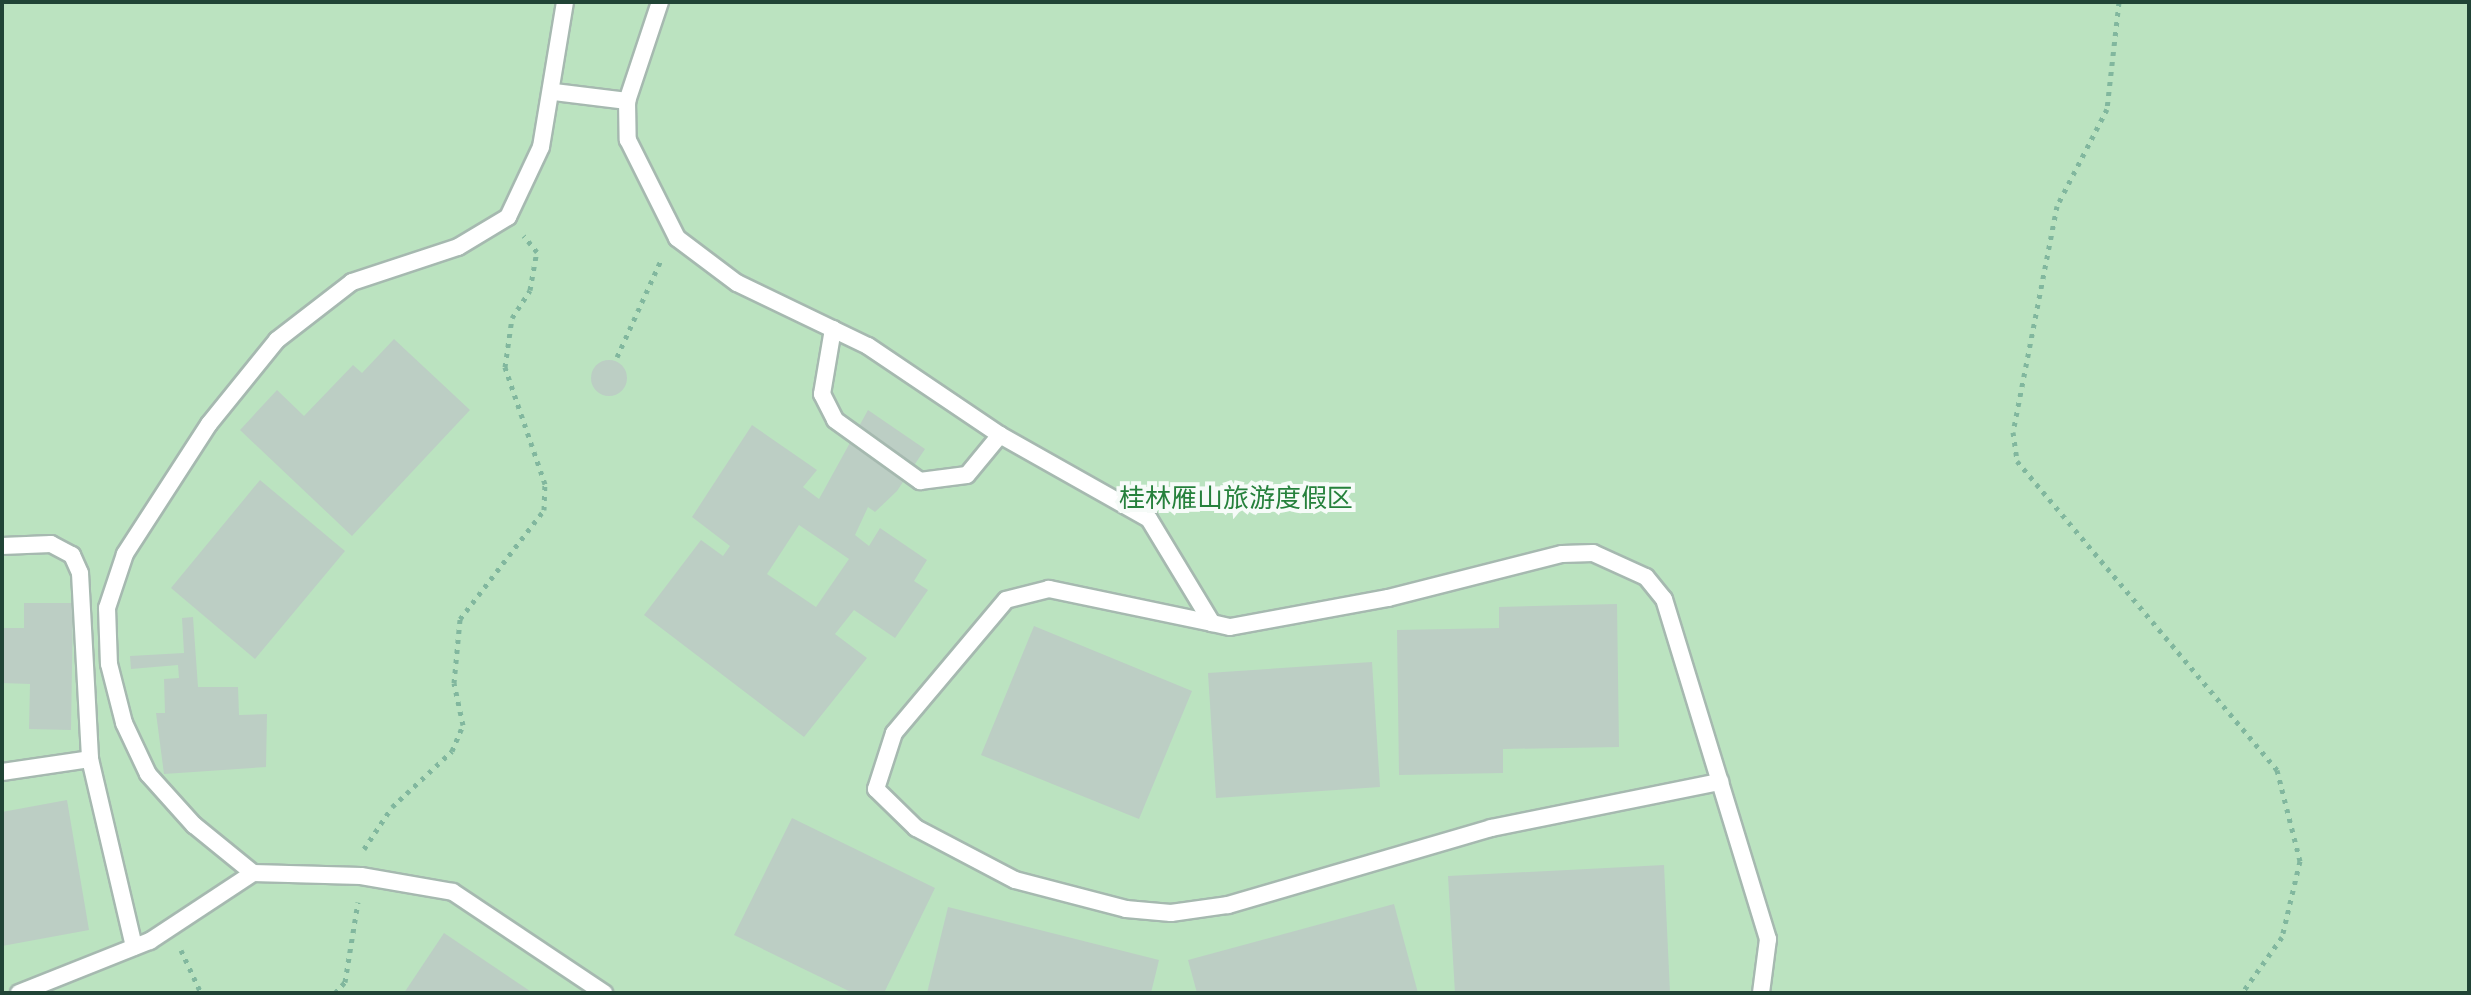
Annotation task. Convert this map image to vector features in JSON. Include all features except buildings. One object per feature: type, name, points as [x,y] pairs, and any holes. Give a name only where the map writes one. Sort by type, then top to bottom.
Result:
[{"type":"lane","points":[[253,873],[170,800],[134,748],[109,664],[113,582],[209,424],[301,316],[352,282],[458,247],[508,217],[534,171],[554,92],[565,2]]},
{"type":"lane","points":[[660,2],[627,101],[638,169],[677,238],[737,283],[833,329],[1000,435],[1149,519],[1212,623]]},
{"type":"lane","points":[[554,92],[627,101]]},
{"type":"lane","points":[[833,329],[822,394],[835,420],[920,481],[967,475],[1000,435]]},
{"type":"lane","points":[[2,546],[51,544],[72,555],[80,573],[90,759],[134,947]]},
{"type":"lane","points":[[1720,782],[1491,828],[1228,905],[1171,913],[1015,880],[916,828],[876,789],[894,733],[1006,600],[1049,589],[1230,627],[1388,598],[1562,554],[1620,560],[1664,599],[1720,782],[1768,939],[1761,993]]},
{"type":"lane","points":[[2,772],[90,759]]},
{"type":"lane","points":[[19,993],[134,947],[171,927],[253,873],[361,876],[453,892],[604,993]]},
{"type":"path","points":[[2119,2],[2107,109],[2057,206],[2013,432],[2017,461],[2277,770],[2300,861],[2282,937],[2242,993]]},
{"type":"path","points":[[335,993],[345,982],[355,941],[364,845],[392,807],[452,751],[463,725],[454,683],[460,619],[544,510],[545,484],[505,367],[512,318],[530,290],[537,252],[508,217]]},
{"type":"path","points":[[617,357],[654,268],[677,238]]},
{"type":"path","points":[[171,927],[201,993]]},
{"type":"green space","name":"桂林雁山旅游度假区","points":[[2,2],[2469,2],[2469,993],[2,993]]}]
